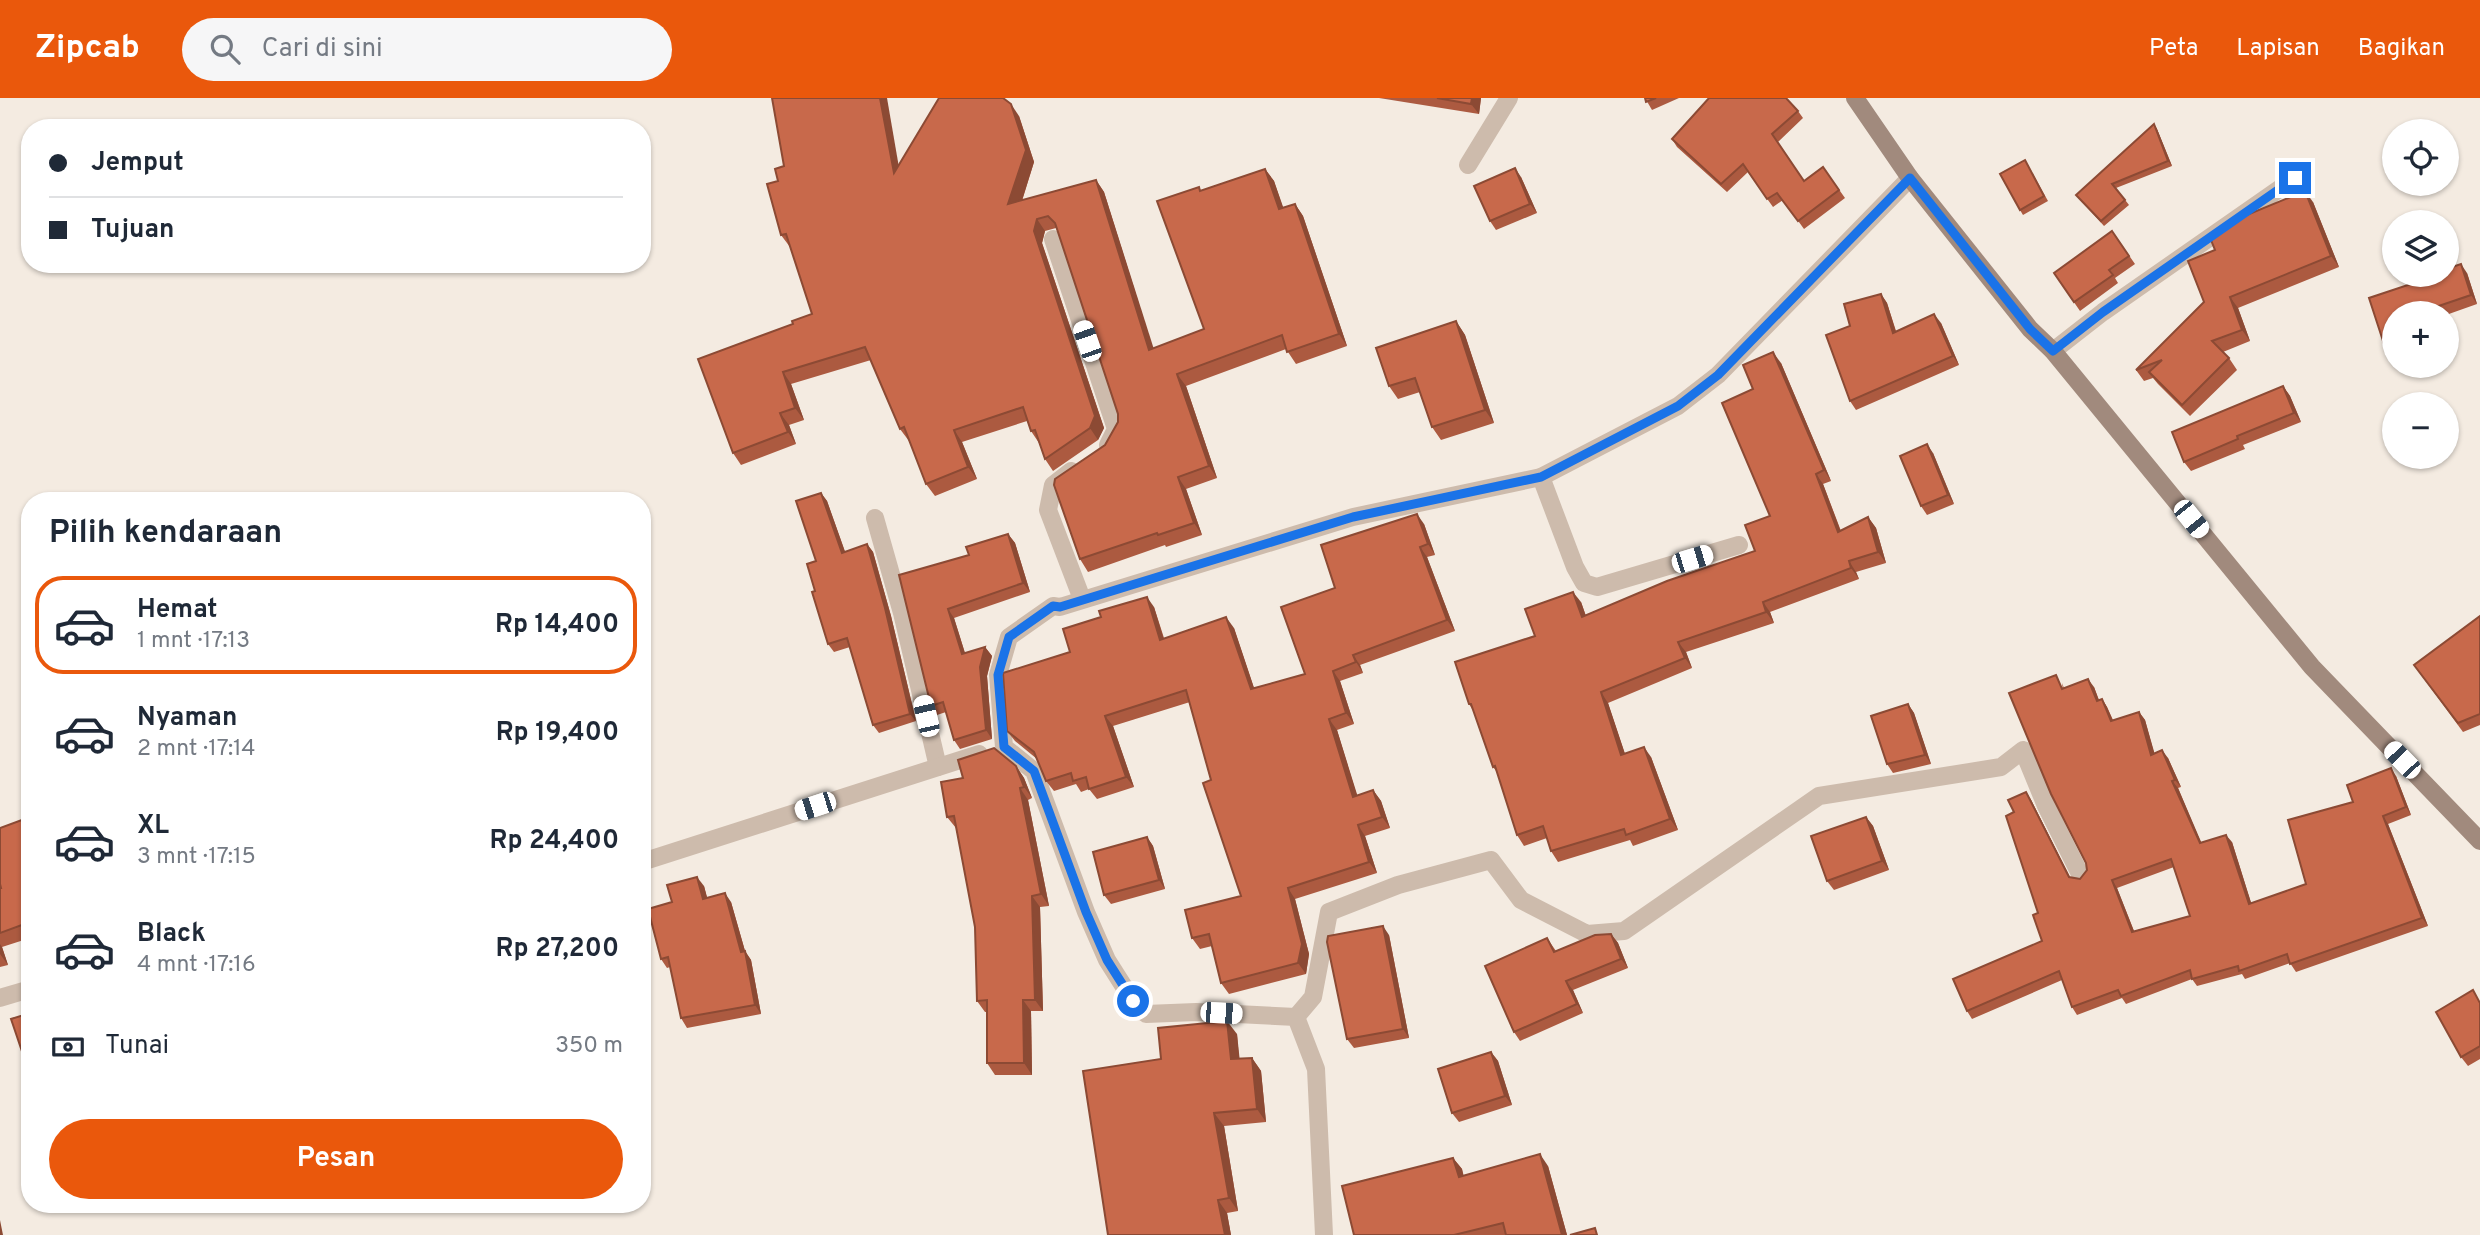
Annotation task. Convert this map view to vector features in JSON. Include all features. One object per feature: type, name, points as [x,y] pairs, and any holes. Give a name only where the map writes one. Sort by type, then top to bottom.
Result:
[{"type":"street","points":[[1468,165],[1509,98]]},
{"type":"street","points":[[1855,98],[1910,178],[2030,329],[2053,351],[2312,667],[2480,841]]},
{"type":"street","points":[[1296,1017],[1196,1012],[1146,1014],[1133,1001],[1107,960],[1086,912],[1034,771],[1004,747],[998,675],[1009,637],[1053,606],[1060,607],[1353,517],[1541,477],[1678,406],[1718,375],[1910,178]]},
{"type":"street","points":[[2053,351],[2103,312],[2295,178]]},
{"type":"street","points":[[1053,239],[1116,429],[1107,448],[1053,485],[1048,510],[1082,599]]},
{"type":"street","points":[[1541,477],[1575,567],[1584,583],[1597,587],[1739,545]]},
{"type":"street","points":[[875,518],[902,613],[938,767]]},
{"type":"street","points":[[651,859],[1004,747]]},
{"type":"street","points":[[1296,1017],[1313,997],[1329,912],[1398,885],[1491,859],[1521,900],[1587,934],[1624,932],[1819,796],[2001,767],[2024,750],[2046,806],[2081,876]]},
{"type":"street","points":[[0,998],[21,992]]},
{"type":"street","points":[[1296,1017],[1316,1069],[1324,1235]]},
{"type":"building","points":[[772,98],[880,98],[894,173],[939,98],[1003,98],[1011,104],[1026,150],[1008,204],[1096,180],[1149,350],[1204,329],[1157,201],[1199,187],[1200,191],[1265,169],[1279,209],[1295,204],[1339,334],[1287,352],[1282,335],[1177,374],[1209,466],[1178,477],[1194,523],[1080,559],[1054,485],[1055,479],[1105,445],[1118,422],[1118,414],[1055,223],[1048,216],[1037,219],[1034,231],[1095,416],[1090,428],[1045,459],[1023,407],[954,430],[968,467],[926,484],[904,427],[900,429],[865,347],[783,372],[795,408],[780,413],[788,432],[733,453],[698,359],[793,324],[792,321],[812,314],[786,234],[781,235],[767,184],[778,181],[775,169],[784,166]]},
{"type":"building","points":[[1437,98],[1472,98],[1471,104]]},
{"type":"building","points":[[1709,98],[1786,98],[1798,111],[1772,134],[1804,181],[1823,167],[1839,190],[1798,221],[1777,193],[1767,199],[1743,164],[1721,184],[1672,139]]},
{"type":"building","points":[[2154,124],[2168,161],[2112,184],[2125,200],[2101,221],[2076,195]]},
{"type":"building","points":[[2025,160],[2044,196],[2020,210],[2000,174]]},
{"type":"building","points":[[1515,168],[1530,204],[1490,221],[1474,186]]},
{"type":"building","points":[[2305,191],[2331,256],[2230,297],[2242,330],[2212,341],[2229,358],[2182,405],[2149,372],[2162,360],[2136,370],[2204,302],[2188,261],[2215,250],[2209,235],[2225,224]]},
{"type":"building","points":[[2112,231],[2129,256],[2109,270],[2113,275],[2074,302],[2054,273]]},
{"type":"building","points":[[2461,264],[2471,295],[2453,301],[2382,301],[2382,338],[2369,298],[2402,287],[2459,287]]},
{"type":"building","points":[[1881,294],[1893,333],[1934,314],[1953,356],[1850,401],[1826,335],[1850,326],[1844,304]]},
{"type":"building","points":[[1456,321],[1485,410],[1432,427],[1415,378],[1389,386],[1376,348]]},
{"type":"building","points":[[1773,352],[1824,470],[1816,474],[1838,532],[1868,517],[1878,552],[1849,561],[1851,568],[1763,602],[1766,612],[1678,642],[1685,658],[1601,692],[1621,755],[1644,747],[1670,819],[1626,835],[1624,829],[1551,851],[1543,826],[1517,835],[1495,766],[1493,767],[1455,662],[1535,636],[1525,609],[1573,592],[1582,617],[1667,581],[1755,551],[1745,525],[1770,516],[1722,403],[1753,389],[1743,365]]},
{"type":"building","points":[[2283,386],[2294,413],[2237,436],[2238,439],[2184,462],[2172,432]]},
{"type":"building","points":[[1927,444],[1948,495],[1921,506],[1900,456]]},
{"type":"building","points":[[821,493],[842,553],[867,544],[910,714],[873,725],[847,638],[828,644],[812,592],[815,591],[807,564],[816,561],[796,501]]},
{"type":"building","points":[[1417,514],[1428,544],[1420,547],[1447,620],[1353,655],[1356,662],[1333,671],[1346,713],[1329,719],[1353,797],[1373,790],[1382,817],[1358,825],[1369,862],[1288,888],[1302,944],[1298,963],[1221,983],[1209,934],[1192,938],[1185,910],[1241,896],[1203,783],[1211,780],[1186,690],[1105,716],[1126,777],[1089,789],[1086,777],[1073,781],[1071,773],[1046,781],[1034,752],[1007,731],[1003,673],[1070,652],[1063,629],[1101,617],[1099,611],[1147,597],[1160,640],[1226,617],[1251,689],[1305,674],[1281,607],[1335,588],[1321,545]]},
{"type":"building","points":[[1008,534],[1023,583],[948,609],[962,654],[985,647],[980,667],[986,730],[954,740],[943,702],[931,706],[899,575],[969,555],[966,547]]},
{"type":"building","points":[[2480,616],[2480,714],[2458,723],[2414,665]]},
{"type":"building","points":[[2056,675],[2062,689],[2088,679],[2097,701],[2102,699],[2111,721],[2139,712],[2151,755],[2162,750],[2175,780],[2172,781],[2200,843],[2226,835],[2249,904],[2306,884],[2288,820],[2353,802],[2347,785],[2391,768],[2406,807],[2383,816],[2422,918],[2290,964],[2287,954],[2239,971],[2238,966],[2192,979],[2190,970],[2121,996],[2118,990],[2072,1007],[2059,971],[1967,1011],[1953,979],[2042,941],[2033,915],[2038,913],[2006,816],[2014,812],[2008,800],[2026,792],[2069,877],[2080,879],[2087,870],[2051,794],[2009,693]],"holes":[[[2171,859],[2190,916],[2132,932],[2112,880]]]},
{"type":"building","points":[[1908,704],[1925,755],[1887,764],[1871,716]]},
{"type":"building","points":[[994,748],[1016,766],[1024,787],[1020,788],[1041,894],[1032,896],[1035,1000],[1023,1000],[1024,1063],[987,1063],[987,1000],[977,1001],[975,927],[954,816],[947,817],[941,782],[963,778],[958,760]]},
{"type":"building","points":[[1866,817],[1882,861],[1827,881],[1811,836]]},
{"type":"building","points":[[21,820],[21,925],[0,933],[1,888],[0,828]]},
{"type":"building","points":[[1147,837],[1159,880],[1104,895],[1093,852]]},
{"type":"building","points":[[697,877],[703,899],[725,893],[741,952],[745,951],[755,1005],[681,1018],[668,957],[661,959],[651,921],[651,908],[672,902],[667,885]]},
{"type":"building","points":[[1383,926],[1403,1029],[1347,1039],[1328,936]]},
{"type":"building","points":[[1611,934],[1621,959],[1566,981],[1577,1004],[1514,1032],[1485,966],[1547,938],[1554,952],[1595,935]]},
{"type":"building","points":[[2473,990],[2480,1003],[2480,1046],[2461,1057],[2436,1012]]},
{"type":"building","points":[[21,1016],[21,1048],[11,1019]]},
{"type":"building","points":[[1227,1021],[1231,1059],[1252,1058],[1257,1109],[1214,1113],[1229,1198],[1218,1200],[1225,1235],[1108,1235],[1083,1071],[1161,1059],[1158,1028]]},
{"type":"building","points":[[1491,1052],[1505,1096],[1452,1113],[1438,1069]]},
{"type":"building","points":[[1540,1154],[1562,1235],[1506,1235],[1503,1223],[1454,1235],[1354,1235],[1342,1186],[1453,1158],[1459,1177]]},
{"type":"building","points":[[1595,1228],[1597,1235],[1570,1235]]},
{"type":"route","points":[[1133,1001],[1107,960],[1086,912],[1034,771],[1004,747],[998,675],[1009,637],[1053,606],[1060,607],[1353,517],[1541,477],[1678,406],[1718,375],[1910,178],[2030,329],[2053,351],[2103,312],[2295,178]]}]
